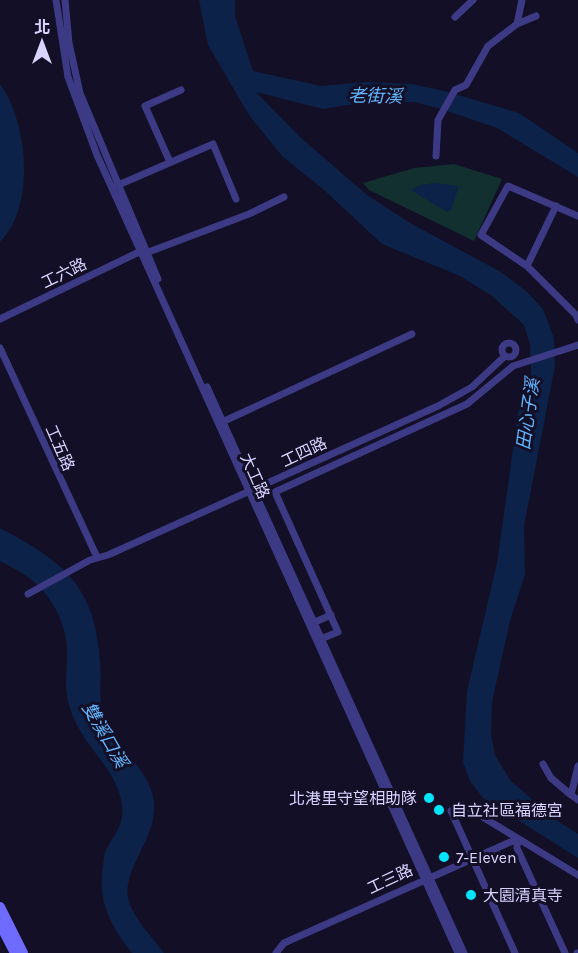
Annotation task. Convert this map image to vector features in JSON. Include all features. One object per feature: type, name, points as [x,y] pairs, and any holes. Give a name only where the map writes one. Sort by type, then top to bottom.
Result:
[{"type":"street","name":"大工路","points":[[56,0],[68,77],[81,115],[115,186]]},
{"type":"street","name":"大工路","points":[[65,0],[69,43],[80,93],[115,186],[458,953]]},
{"type":"street","points":[[455,17],[473,0]]},
{"type":"street","points":[[517,24],[522,0]]},
{"type":"street","points":[[436,156],[438,120],[455,90],[466,86],[488,46],[517,24],[536,16]]},
{"type":"street","points":[[170,162],[145,106],[181,90]]},
{"type":"street","points":[[115,186],[213,144],[236,199]]},
{"type":"street","points":[[578,216],[508,186],[481,235],[527,266],[576,315],[578,320]]},
{"type":"street","name":"工六路","points":[[0,319],[143,253],[249,214],[284,197]]},
{"type":"street","points":[[527,266],[556,206]]},
{"type":"street","points":[[220,423],[412,334]]},
{"type":"street","points":[[322,638],[338,632],[275,492],[467,404],[513,366],[578,345]]},
{"type":"street","name":"工五路","points":[[0,348],[90,547],[97,557]]},
{"type":"street","name":"工四路","points":[[31,593],[97,557],[108,555],[251,491],[463,393],[505,356]]},
{"type":"street","name":"大工路","points":[[251,491],[315,622],[425,878],[464,953]]},
{"type":"street","points":[[315,622],[331,615]]},
{"type":"street","points":[[543,764],[551,778],[578,800]]},
{"type":"street","points":[[571,795],[578,766]]},
{"type":"street","points":[[514,953],[451,811],[463,805],[578,874]]},
{"type":"street","points":[[517,839],[517,848],[565,953]]},
{"type":"street","name":"工三路","points":[[277,951],[425,878],[517,839]]},
{"type":"street","points":[[0,906],[17,949]]},
{"type":"street","points":[[0,924],[17,949]]},
{"type":"green space","points":[[454,164],[502,179],[474,241],[369,190],[363,183],[414,168]]},
{"type":"water","points":[[199,0],[235,0],[235,16],[253,71],[321,86],[366,82],[412,84],[448,92],[519,113],[578,153],[578,177],[497,128],[438,108],[414,102],[355,104],[323,109],[256,92],[300,137],[367,195],[410,223],[501,272],[526,291],[543,309],[554,338],[555,366],[524,526],[525,574],[510,621],[492,702],[491,734],[495,755],[510,780],[552,817],[578,834],[578,858],[483,798],[470,781],[463,762],[467,691],[497,563],[518,414],[531,374],[530,344],[524,325],[492,296],[460,276],[382,244],[324,190],[282,156],[249,115],[208,45]]},
{"type":"water","points":[[0,84],[10,100],[17,120],[24,164],[19,207],[11,226],[0,242]]},
{"type":"water","points":[[434,183],[459,186],[451,210],[447,212],[411,190],[420,185]]},
{"type":"water","name":"雙溪口溪","points":[[0,528],[58,565],[83,595],[91,613],[97,635],[100,698],[105,720],[146,778],[154,801],[151,828],[129,880],[130,905],[141,924],[164,953],[132,953],[107,912],[102,879],[105,852],[122,818],[119,794],[109,772],[82,734],[69,705],[66,690],[67,645],[62,623],[51,602],[37,584],[0,561]]},
{"type":"place","name":"北港里守望相助隊","points":[[429,798]]},
{"type":"place","name":"自立社區福德宮","points":[[439,810]]},
{"type":"place","name":"7-Eleven","points":[[444,857]]},
{"type":"place","name":"大園清真寺","points":[[471,895]]},
{"type":"water label","name":"老街溪","points":[[375,96]]},
{"type":"water label","name":"田心子溪","points":[[528,414]]}]
